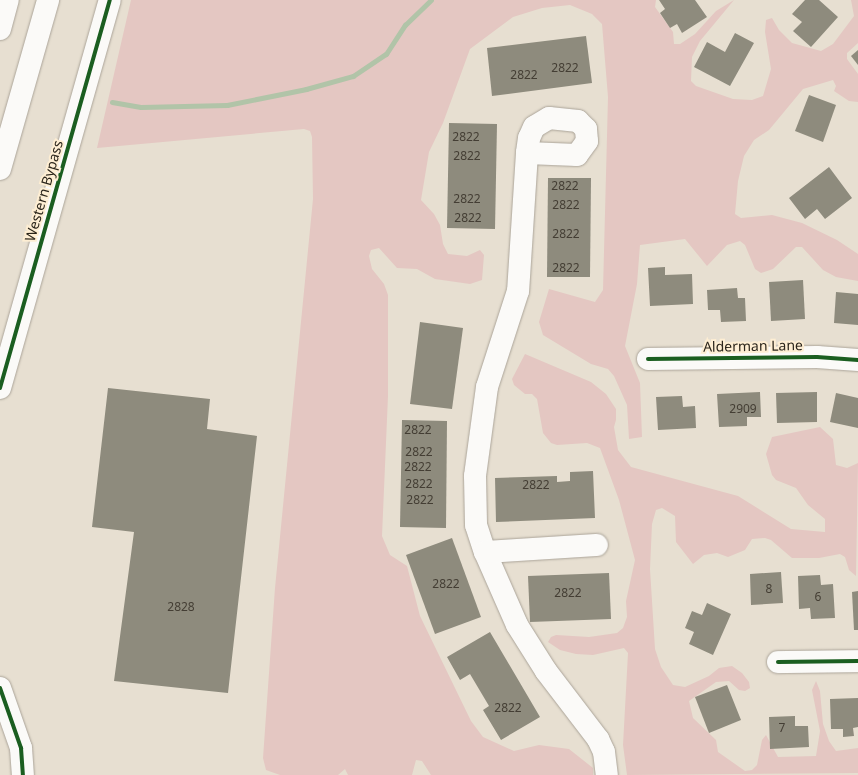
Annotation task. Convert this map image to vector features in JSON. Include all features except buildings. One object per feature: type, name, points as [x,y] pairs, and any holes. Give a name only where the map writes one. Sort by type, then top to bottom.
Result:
[{"type":"main road","points":[[0,29],[8,0]]},
{"type":"main road","points":[[0,169],[48,0]]},
{"type":"main road","name":"Western Bypass","points":[[0,388],[110,0]]},
{"type":"main road","points":[[527,153],[518,290],[487,387],[475,476],[476,524],[485,552],[517,625],[564,696],[598,739],[604,752],[606,775]]},
{"type":"main road","name":"Alderman Lane","points":[[648,359],[817,357],[858,360]]},
{"type":"main road","points":[[485,552],[597,545]]},
{"type":"main road","points":[[778,662],[858,661]]},
{"type":"main road","points":[[0,688],[21,748],[23,775]]},
{"type":"shaded area","points":[[131,0],[656,0],[655,7],[673,32],[674,44],[680,44],[695,34],[716,11],[734,0],[700,41],[692,57],[691,81],[696,86],[733,99],[752,100],[763,96],[771,69],[765,32],[766,20],[772,18],[779,30],[792,43],[821,51],[833,44],[854,16],[851,0],[858,0],[858,43],[847,53],[847,59],[858,74],[858,102],[849,101],[834,91],[836,86],[833,80],[803,89],[769,130],[754,140],[744,156],[738,181],[735,214],[741,218],[772,215],[802,223],[837,240],[858,254],[858,281],[836,277],[823,270],[802,247],[796,247],[773,269],[761,273],[755,269],[745,245],[740,241],[727,245],[707,266],[685,239],[640,245],[637,284],[625,346],[640,383],[642,437],[629,439],[627,405],[614,376],[608,369],[591,364],[543,335],[539,322],[549,289],[595,302],[603,290],[608,97],[602,24],[592,14],[570,5],[542,8],[513,17],[470,49],[443,123],[429,152],[421,200],[434,214],[440,225],[443,244],[448,254],[467,256],[480,250],[484,255],[482,280],[470,284],[435,279],[417,269],[397,268],[379,248],[371,250],[369,256],[372,269],[384,284],[388,295],[388,396],[382,536],[390,555],[407,566],[420,616],[471,721],[483,737],[514,751],[539,745],[569,749],[593,768],[593,775],[431,775],[422,761],[416,760],[412,775],[348,775],[345,769],[338,775],[280,775],[266,770],[263,758],[275,588],[313,199],[312,137],[310,131],[304,129],[97,148]]},
{"type":"shaded area","points":[[525,354],[591,382],[606,394],[616,409],[616,420],[614,427],[618,450],[631,467],[738,496],[791,529],[825,532],[825,519],[808,505],[796,488],[776,480],[772,475],[766,454],[772,437],[820,427],[833,439],[836,465],[847,468],[858,463],[856,576],[849,570],[845,557],[840,554],[819,558],[792,558],[771,540],[765,538],[752,539],[745,550],[728,557],[717,553],[704,555],[693,564],[676,542],[675,516],[662,508],[656,510],[652,524],[650,569],[655,649],[661,667],[673,685],[685,687],[709,676],[719,668],[732,666],[742,673],[749,682],[750,688],[745,691],[739,690],[729,681],[716,682],[689,701],[693,718],[716,740],[718,752],[745,771],[752,770],[757,765],[762,740],[766,735],[778,757],[816,756],[820,731],[812,690],[816,681],[820,691],[823,724],[829,741],[836,751],[858,748],[858,773],[627,775],[623,745],[628,653],[624,648],[593,655],[576,654],[560,650],[548,642],[551,637],[556,635],[589,637],[617,633],[623,628],[627,617],[626,601],[635,560],[619,500],[600,448],[587,443],[557,445],[551,443],[543,433],[537,399],[532,394],[525,394],[514,385],[512,379]]},
{"type":"waterway","points":[[112,102],[141,107],[227,105],[306,89],[353,76],[386,54],[405,25],[431,0]]},
{"type":"cycle path","points":[[0,388],[110,0]]},
{"type":"cycle path","points":[[648,359],[817,357],[858,360]]},
{"type":"cycle path","points":[[778,662],[858,661]]},
{"type":"cycle path","points":[[0,688],[21,748],[23,775]]}]
